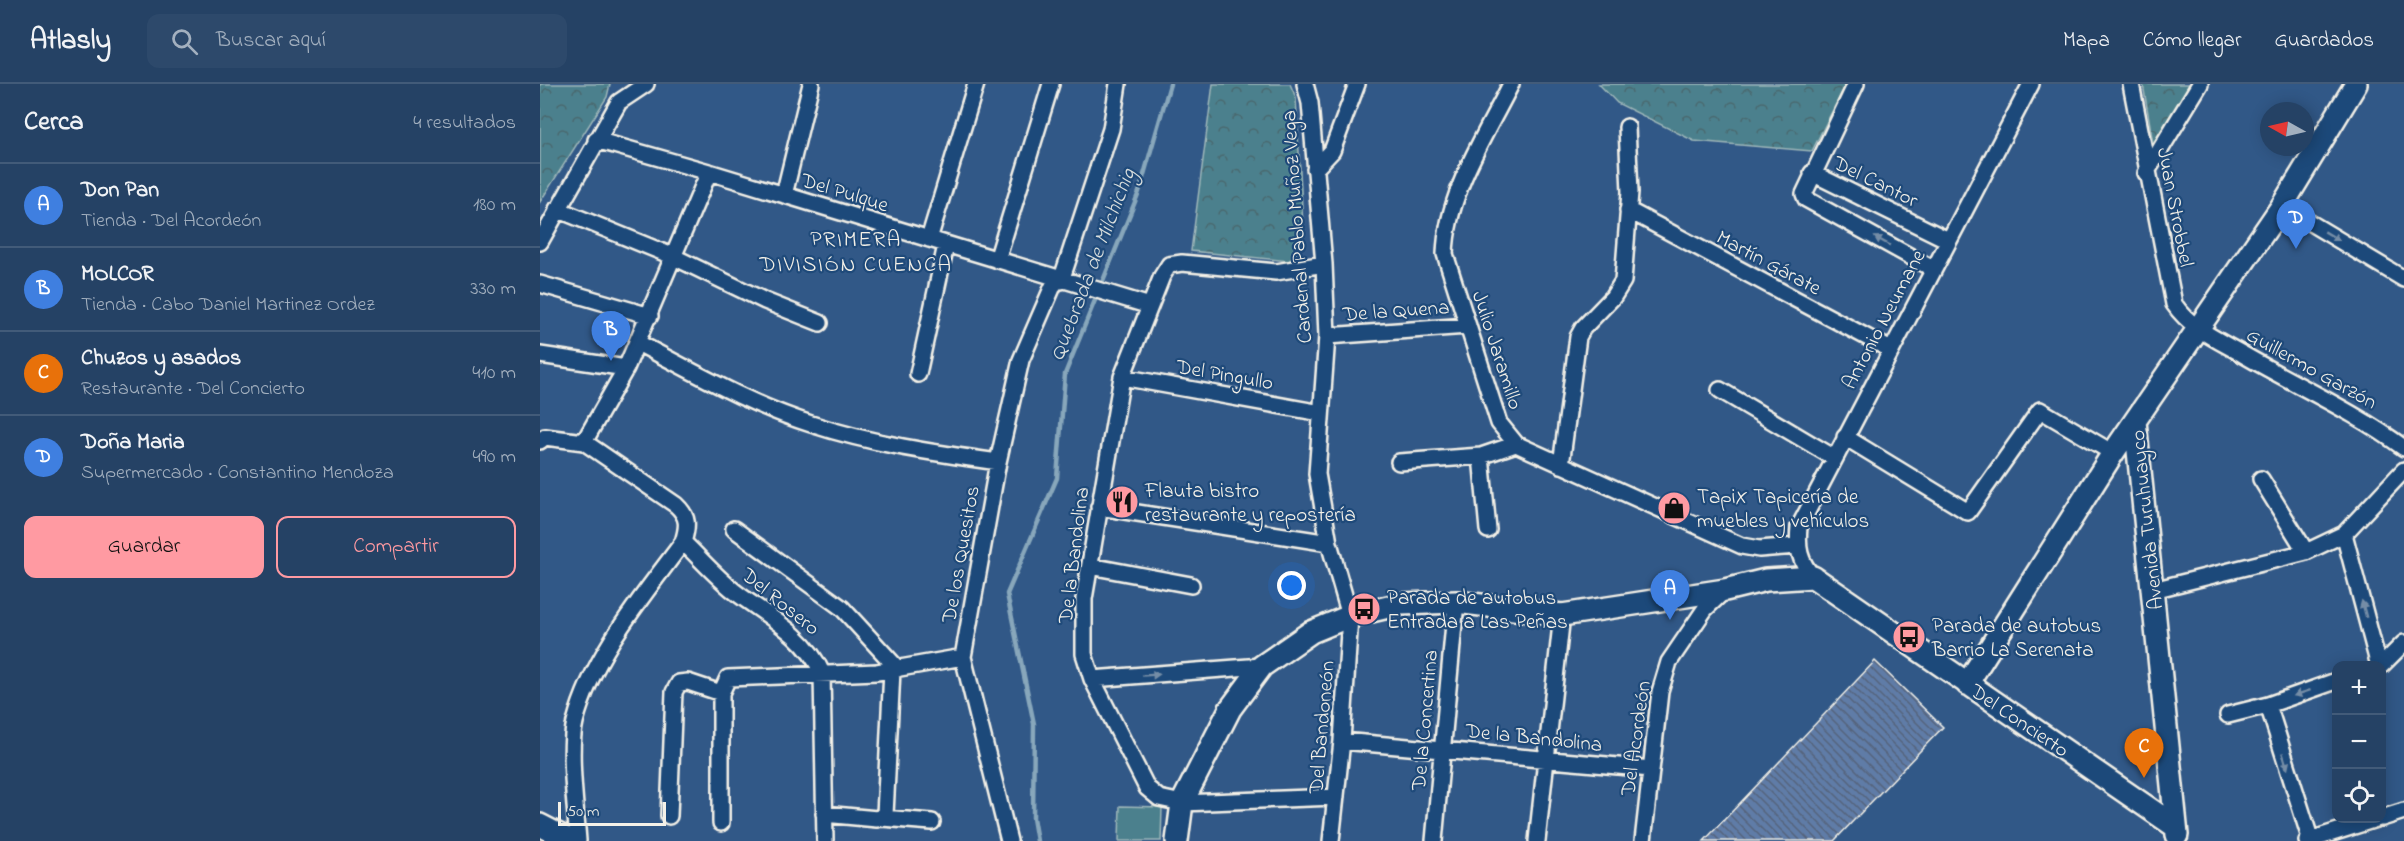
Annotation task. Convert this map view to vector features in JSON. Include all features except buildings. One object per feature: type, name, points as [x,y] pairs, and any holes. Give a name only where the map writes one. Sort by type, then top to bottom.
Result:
[{"type":"street","points":[[540,242],[619,102],[646,84]]},
{"type":"street","points":[[784,195],[811,84]]},
{"type":"street","points":[[929,239],[976,84]]},
{"type":"street","points":[[997,260],[1051,84]]},
{"type":"street","name":"De los Quesitos","points":[[1009,841],[963,657],[998,462],[1021,360],[1058,280],[1111,129],[1118,84]]},
{"type":"street","name":"Cardenal Pablo Muñoz Vega","points":[[1305,84],[1311,102],[1324,264],[1327,336],[1317,474],[1329,543],[1350,616]]},
{"type":"street","points":[[1315,169],[1332,151],[1357,84]]},
{"type":"street","name":"Julio Jaramillo","points":[[1510,84],[1452,205],[1446,227],[1445,254],[1498,423],[1516,444],[1742,546],[1759,549],[1797,546]]},
{"type":"street","points":[[1812,173],[1856,84]]},
{"type":"street","name":"Antonio Neumane","points":[[1797,546],[1799,527],[1833,457],[2031,84]]},
{"type":"street","name":"Juan Strobbel","points":[[2132,84],[2146,172],[2174,304],[2186,321],[2198,328]]},
{"type":"street","points":[[2146,172],[2200,84]]},
{"type":"street","name":"Avenida Turuhuayco","points":[[2177,834],[2135,421],[2282,206],[2356,84]]},
{"type":"street","points":[[1561,465],[1578,337],[1583,327],[1613,297],[1623,281],[1628,210],[1627,127]]},
{"type":"street","name":"Del Pulque","points":[[596,140],[1150,306]]},
{"type":"street","points":[[584,442],[638,343],[672,256],[709,172]]},
{"type":"street","name":"Del Cantor","points":[[1933,269],[1806,200],[1804,190],[1812,173],[1948,240]]},
{"type":"street","points":[[2282,206],[2404,279]]},
{"type":"street","points":[[557,209],[672,256],[765,301],[820,323]]},
{"type":"street","name":"Martín Gárate","points":[[1628,210],[1890,350]]},
{"type":"street","points":[[918,374],[946,245]]},
{"type":"street","name":"De la Bandolina","points":[[1324,264],[1276,272],[1182,263],[1170,264],[1162,276],[1122,377],[1084,599],[1084,654],[1092,679],[1148,788],[1159,798],[1182,803],[1336,797]]},
{"type":"street","points":[[540,284],[650,316]]},
{"type":"street","name":"De la Quena","points":[[1327,336],[1468,326]]},
{"type":"street","name":"Guillermo Garzón","points":[[2198,328],[2378,428],[2404,448]]},
{"type":"street","points":[[638,343],[736,393],[809,424],[884,445],[998,462]]},
{"type":"street","points":[[540,355],[626,368]]},
{"type":"street","name":"Del Pingullo","points":[[1122,377],[1321,413]]},
{"type":"street","points":[[1720,390],[1833,457]]},
{"type":"street","points":[[1845,437],[1968,512],[2040,410],[2113,453]]},
{"type":"street","points":[[1967,684],[2135,421]]},
{"type":"street","points":[[540,441],[545,437],[584,442],[676,505],[685,514],[688,526],[683,542],[599,660],[574,723],[573,774],[578,841]]},
{"type":"street","points":[[1399,462],[1481,456],[1516,444]]},
{"type":"street","points":[[1481,456],[1488,530]]},
{"type":"street","points":[[2153,590],[2306,552],[2344,534],[2404,470]]},
{"type":"street","points":[[2261,479],[2306,552]]},
{"type":"street","points":[[1099,507],[1329,543]]},
{"type":"street","points":[[734,529],[842,608],[895,669],[885,815],[882,818]]},
{"type":"street","points":[[2344,534],[2379,661]]},
{"type":"street","name":"Del Rosero","points":[[683,542],[736,593],[805,645],[815,656],[822,673]]},
{"type":"street","points":[[1797,546],[1803,564],[1813,577]]},
{"type":"street","points":[[1090,566],[1191,585]]},
{"type":"street","points":[[1177,841],[1182,803],[1230,709],[1262,666],[1311,632],[1350,616],[1401,604],[1456,602],[1562,615],[1725,590],[1766,580],[1813,577]]},
{"type":"street","name":"Del Concierto","points":[[1813,577],[2177,834]]},
{"type":"street","name":"Del Acordeón","points":[[1643,841],[1660,692],[1669,662],[1705,609],[1725,590]]},
{"type":"street","name":"De la Concertina","points":[[1434,841],[1456,602]]},
{"type":"street","points":[[1537,841],[1562,615]]},
{"type":"street","name":"Del Bandoneón","points":[[1331,841],[1342,741],[1350,616]]},
{"type":"street","points":[[2385,661],[2404,643]]},
{"type":"street","points":[[721,823],[721,693],[728,678],[895,669],[963,657]]},
{"type":"street","points":[[1092,679],[1262,666]]},
{"type":"street","points":[[822,673],[825,841]]},
{"type":"street","points":[[669,816],[674,692],[679,683],[688,682],[721,693]]},
{"type":"street","points":[[2228,715],[2268,705],[2332,683]]},
{"type":"street","points":[[2268,705],[2310,841],[2365,823]]},
{"type":"street","name":"De la Bandolina","points":[[1342,741],[1442,748],[1651,769]]},
{"type":"street","points":[[2386,816],[2404,811]]},
{"type":"street","points":[[824,814],[932,822]]},
{"type":"street","points":[[540,825],[571,841]]},
{"type":"green space","points":[[540,84],[610,84],[607,97],[540,202]]},
{"type":"green space","points":[[1213,84],[1290,84],[1296,98],[1303,246],[1289,261],[1191,251]]},
{"type":"green space","points":[[1599,84],[1846,84],[1812,151],[1694,141],[1617,103]]},
{"type":"green space","points":[[2143,84],[2193,84],[2154,149]]},
{"type":"green space","points":[[1120,806],[1162,807],[1161,841],[1119,841]]},
{"type":"waterway","name":"Quebrada de Milchichig","points":[[1037,841],[1033,818],[1034,724],[1007,594],[1057,478],[1065,374],[1139,192],[1170,84]]},
{"type":"place","name":"Doña Maria","points":[[2296,249]]},
{"type":"place","name":"MOLCOR","points":[[611,361]]},
{"type":"place","name":"Flauta bistro restaurante y repostería","points":[[1122,502]]},
{"type":"place","name":"TapiX Tapicería de muebles y vehículos","points":[[1674,508]]},
{"type":"place","name":"Parada de autobus Entrada a Las Peñas","points":[[1364,609]]},
{"type":"place","name":"Don Pan","points":[[1670,620]]},
{"type":"place","name":"Parada de autobus Barrio La Serenata","points":[[1909,637]]},
{"type":"place","name":"Chuzos y asados","points":[[2144,778]]},
{"type":"district","name":"PRIMERA DIVISIÓN CUENCA","points":[[856,250]]}]
